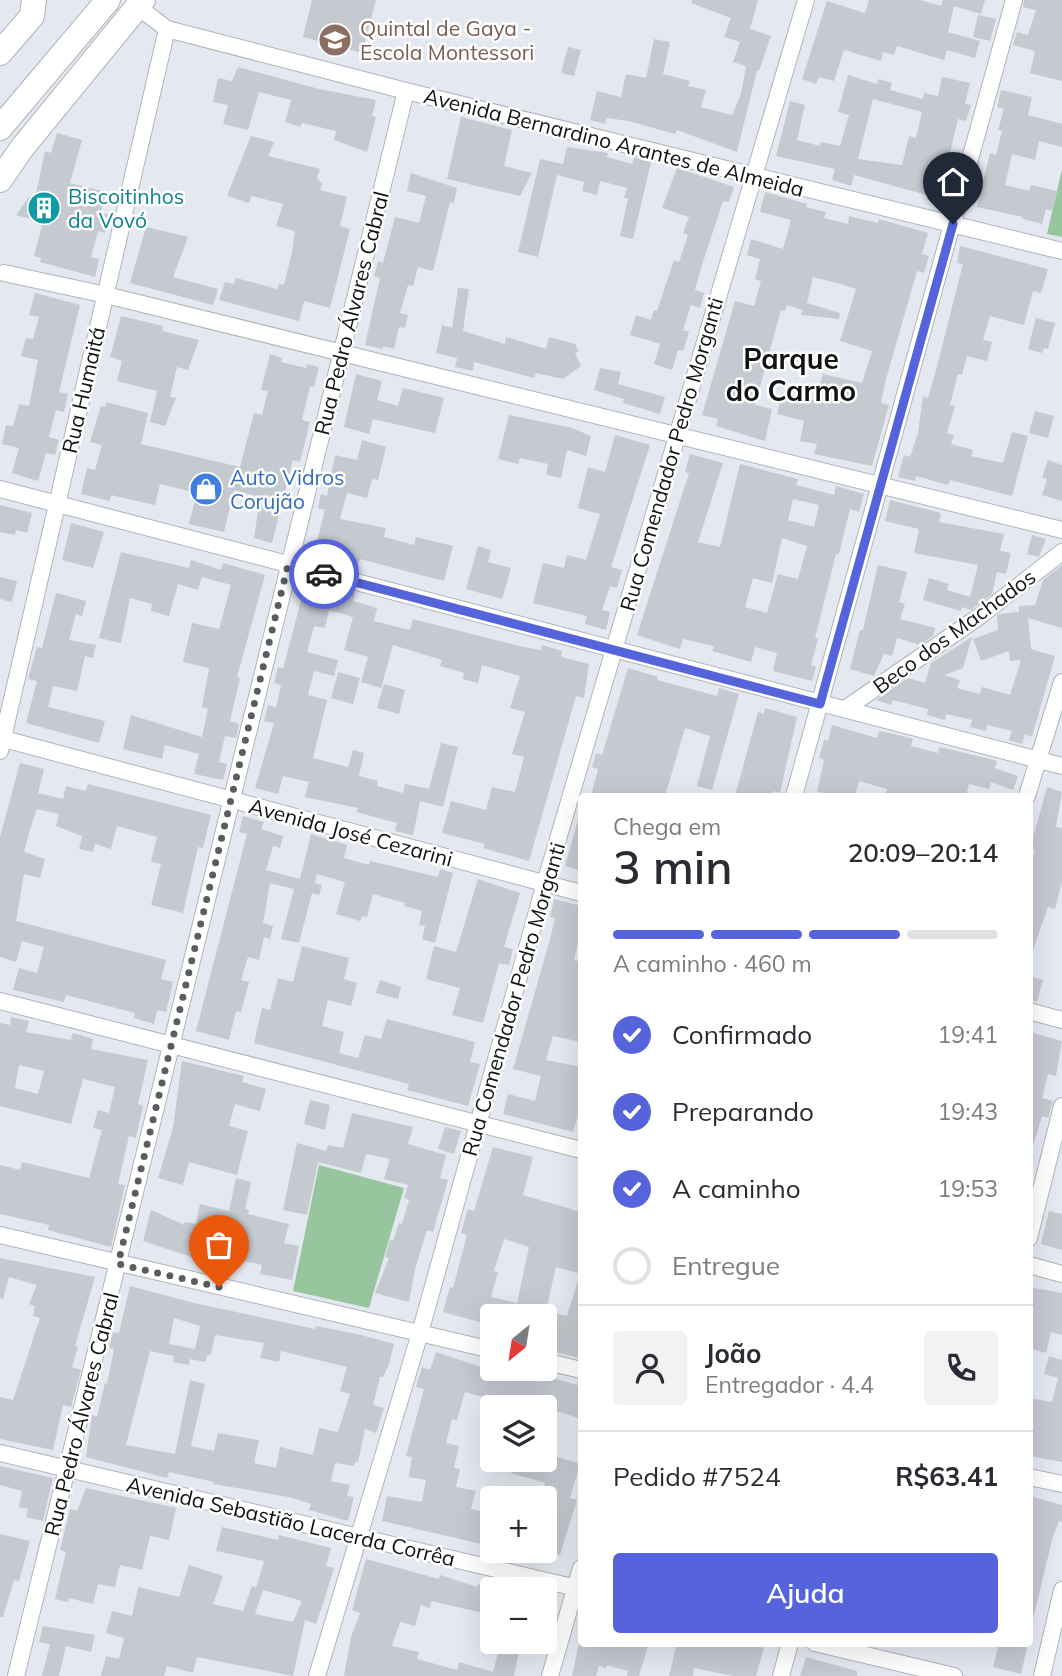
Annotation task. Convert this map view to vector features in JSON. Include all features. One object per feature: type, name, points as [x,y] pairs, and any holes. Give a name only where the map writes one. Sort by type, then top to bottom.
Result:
[{"type":"main road","points":[[0,128],[108,0]]},
{"type":"main road","points":[[0,180],[22,148],[140,3]]},
{"type":"main road","points":[[0,53],[33,8]]},
{"type":"street","name":"Rua Comendador Pedro Morganti","points":[[317,1676],[420,1334],[545,883],[806,0]]},
{"type":"street","points":[[795,793],[1014,0]]},
{"type":"street","points":[[140,3],[167,29]]},
{"type":"street","name":"Avenida Bernardino Arantes de Almeida","points":[[167,29],[406,91],[1062,251]]},
{"type":"street","name":"Rua Humaitá","points":[[1,743],[167,29]]},
{"type":"street","name":"Rua Pedro Álvares Cabral","points":[[16,1676],[406,91]]},
{"type":"street","points":[[4,273],[106,295],[1062,530]]},
{"type":"street","points":[[0,489],[1062,766]]},
{"type":"street","name":"Beco dos Machados","points":[[845,709],[979,616],[1062,552]]},
{"type":"street","points":[[1028,793],[1062,682]]},
{"type":"street","name":"Avenida José Cezarini","points":[[1,743],[578,891]]},
{"type":"street","points":[[0,1001],[578,1149]]},
{"type":"street","points":[[1033,1012],[1062,1020]]},
{"type":"street","points":[[1033,1222],[1062,1106]]},
{"type":"street","points":[[0,1235],[480,1347]]},
{"type":"street","points":[[1033,1266],[1062,1274]]},
{"type":"street","points":[[557,1365],[578,1369]]},
{"type":"street","name":"Avenida Sebastião Lacerda Corrêa","points":[[0,1453],[578,1588]]},
{"type":"street","points":[[1033,1477],[1062,1484]]},
{"type":"street","points":[[551,1676],[578,1588]]},
{"type":"street","points":[[1042,1676],[1062,1590]]},
{"type":"street","points":[[781,1676],[789,1647]]},
{"type":"street","points":[[832,1647],[954,1676]]},
{"type":"green space","points":[[1062,169],[1062,237],[1047,234]]},
{"type":"green space","points":[[319,1165],[404,1188],[369,1308],[293,1291]]},
{"type":"building","points":[[312,0],[376,0],[362,53],[303,37]]},
{"type":"building","points":[[692,0],[758,0],[750,29],[771,36],[759,71],[757,70],[737,152],[677,130],[675,134],[628,121],[607,118],[605,124],[590,120],[597,91],[621,97],[626,74],[646,78],[654,39],[670,42],[663,74],[690,81],[688,86],[706,90],[701,107],[732,115],[741,94],[746,66],[733,62],[740,42],[724,37],[731,18],[691,3]]},
{"type":"building","points":[[869,0],[920,0],[941,6],[943,0],[985,0],[981,14],[954,6],[948,32],[980,41],[975,58],[947,50],[944,60],[897,46],[894,55],[883,52],[881,61],[844,50],[834,81],[819,77],[816,84],[802,79],[827,1],[865,13]]},
{"type":"building","points":[[1024,0],[1062,0],[1062,81],[1030,73],[1035,51],[1013,45],[1017,32],[1028,35],[1036,10],[1023,7]]},
{"type":"building","points":[[978,15],[996,19],[990,41],[973,37]]},
{"type":"building","points":[[568,47],[581,50],[574,76],[561,73]]},
{"type":"building","points":[[238,67],[319,89],[376,100],[372,116],[376,117],[367,152],[334,140],[336,131],[302,123],[300,127],[285,122],[291,100],[259,92],[248,130],[223,124],[228,105],[213,102],[218,78],[232,81]]},
{"type":"building","points":[[848,75],[877,84],[879,79],[892,83],[890,90],[923,99],[924,93],[938,96],[942,77],[970,83],[965,104],[971,105],[966,121],[958,119],[944,178],[950,180],[945,200],[854,175],[851,186],[832,180],[835,169],[776,156],[790,101],[805,105],[797,140],[820,146],[821,142],[840,146],[849,115],[838,112]],"holes":[[[873,99],[922,112],[916,138],[909,136],[902,165],[858,159]]]},
{"type":"building","points":[[1001,90],[1032,97],[1028,115],[1062,124],[1062,147],[1039,141],[1035,160],[1012,154],[1005,185],[1029,191],[1031,185],[1057,191],[1052,211],[1046,209],[1042,224],[977,207],[990,153],[996,155],[1002,131],[998,130],[1004,109],[997,107]]},
{"type":"building","points":[[461,117],[512,130],[504,166],[532,173],[520,196],[447,179]]},
{"type":"building","points":[[57,133],[82,140],[70,183],[106,192],[101,213],[110,215],[105,233],[98,231],[91,257],[99,259],[95,277],[40,262],[41,258],[34,256],[43,222],[16,215],[29,197],[35,198],[45,151],[51,153]]},
{"type":"building","points":[[251,136],[274,142],[268,156],[320,169],[317,178],[322,184],[320,190],[347,197],[340,226],[350,229],[330,308],[304,301],[299,321],[219,300],[225,282],[234,284],[236,278],[277,289],[279,284],[284,285],[292,252],[295,231],[276,226],[283,204],[252,196],[249,203],[227,196]]},
{"type":"building","points":[[567,147],[608,153],[607,157],[632,164],[634,157],[651,162],[633,239],[620,236],[628,198],[624,198],[627,188],[600,181],[597,195],[582,191],[584,182],[557,175],[538,257],[518,252],[540,159],[563,164]]},
{"type":"building","points":[[677,168],[734,187],[729,202],[723,201],[701,268],[695,290],[704,293],[700,308],[691,305],[683,330],[689,332],[683,351],[678,350],[672,370],[654,364],[660,344],[630,335],[636,315],[651,320],[654,310],[657,311],[674,260],[679,262],[688,235],[683,233],[689,217],[662,208]]},
{"type":"building","points":[[411,173],[457,188],[454,203],[450,202],[433,271],[418,267],[413,286],[408,285],[400,313],[408,315],[405,328],[399,327],[394,349],[383,346],[383,349],[365,345],[380,278],[374,276],[378,261],[383,263],[395,217],[419,223],[426,196],[407,191]]},
{"type":"building","points":[[765,192],[826,212],[824,218],[848,224],[849,216],[878,223],[879,219],[928,233],[922,254],[929,256],[924,273],[917,271],[886,379],[881,403],[889,405],[872,466],[814,454],[817,444],[800,441],[804,421],[777,414],[782,393],[815,401],[823,374],[862,383],[872,351],[840,341],[856,289],[841,284],[813,277],[807,303],[840,313],[839,319],[801,315],[803,310],[787,305],[785,311],[781,310],[755,405],[772,409],[765,441],[716,426],[718,419],[702,415],[735,301],[754,306],[761,281],[755,279],[760,259],[747,255],[751,239],[783,249],[791,220],[760,212]]},
{"type":"building","points":[[146,227],[188,237],[173,277],[218,289],[213,305],[130,283]]},
{"type":"building","points":[[960,246],[1048,269],[1041,293],[1033,291],[1024,325],[990,316],[983,340],[992,342],[987,361],[967,356],[962,375],[958,374],[950,405],[955,406],[947,433],[954,435],[951,444],[973,450],[971,456],[1003,463],[1012,432],[1028,436],[1012,496],[950,480],[948,485],[916,476],[915,481],[898,477],[904,455],[910,457],[918,433],[923,396],[928,398],[935,374],[963,264],[957,263]]},
{"type":"building","points":[[458,288],[469,289],[463,331],[505,344],[506,337],[546,349],[549,337],[575,344],[579,351],[575,353],[581,366],[563,379],[536,373],[534,378],[474,362],[473,371],[455,367],[457,358],[436,353],[442,325],[452,328]]},
{"type":"building","points":[[35,293],[80,305],[59,392],[68,394],[64,412],[56,410],[49,437],[59,440],[55,455],[46,453],[38,481],[12,473],[19,448],[2,444],[6,425],[13,426],[19,404],[29,406],[38,360],[21,356],[26,338],[33,339],[39,317],[29,315]]},
{"type":"building","points":[[121,316],[163,326],[162,331],[199,340],[188,370],[177,367],[170,397],[176,398],[165,426],[150,422],[157,391],[117,381],[122,361],[110,357]]},
{"type":"building","points":[[1036,318],[1055,323],[1048,349],[1044,348],[1042,353],[1028,349]]},
{"type":"building","points":[[270,354],[282,358],[281,362],[306,368],[307,364],[319,367],[314,387],[310,386],[302,420],[310,422],[300,462],[293,460],[272,543],[254,538],[260,497],[234,490],[224,532],[189,524],[197,493],[160,484],[155,505],[111,495],[110,501],[81,494],[87,468],[95,470],[102,445],[90,442],[101,406],[105,407],[106,402],[148,413],[141,444],[240,467],[254,413],[262,415],[268,391],[261,390]]},
{"type":"building","points":[[600,368],[621,372],[618,384],[665,397],[660,414],[623,403],[624,399],[594,390]]},
{"type":"building","points":[[356,374],[382,381],[377,400],[398,406],[403,388],[444,398],[435,433],[373,419],[369,434],[344,427]]},
{"type":"building","points":[[1035,411],[1054,416],[1048,438],[1029,433]]},
{"type":"building","points":[[509,415],[572,428],[591,436],[586,456],[567,450],[561,478],[546,475],[548,464],[520,458],[518,464],[498,459]]},
{"type":"building","points":[[615,435],[650,445],[611,567],[622,570],[617,588],[610,586],[602,610],[610,612],[606,630],[585,624],[587,616],[533,603],[543,563],[564,568],[567,555],[586,560],[600,514],[578,508],[588,467],[605,472]]},
{"type":"building","points":[[362,440],[386,447],[378,480],[372,479],[367,498],[347,493],[340,519],[386,528],[384,537],[414,545],[416,537],[453,546],[444,581],[360,559],[358,565],[314,553],[325,510],[318,508],[321,494],[327,496],[335,455],[357,460]]},
{"type":"building","points":[[690,454],[723,463],[698,542],[720,547],[740,464],[798,479],[796,485],[834,495],[836,486],[864,494],[859,512],[850,509],[839,554],[836,554],[815,638],[818,639],[811,665],[816,667],[812,681],[773,671],[777,653],[755,647],[751,662],[712,651],[714,646],[683,639],[680,649],[637,635],[689,473],[685,472]],"holes":[[[793,499],[819,505],[814,527],[788,520]],[[782,538],[807,546],[798,579],[778,574],[767,613],[745,607],[753,578],[772,583]]]},
{"type":"building","points":[[1048,460],[1062,465],[1062,501],[1042,495],[1047,479],[1042,478]]},
{"type":"building","points":[[890,500],[941,513],[939,522],[1004,534],[1000,551],[1011,553],[1006,574],[997,572],[992,594],[971,610],[962,607],[961,611],[923,600],[929,578],[949,584],[947,590],[970,597],[978,565],[914,553],[919,529],[885,521]]},
{"type":"building","points":[[0,505],[32,513],[27,533],[16,530],[15,535],[0,532]]},
{"type":"building","points":[[71,523],[104,532],[93,568],[62,560]]},
{"type":"building","points":[[1032,535],[1046,539],[1039,557],[1027,554]]},
{"type":"building","points":[[478,546],[491,550],[488,562],[511,568],[502,599],[466,589]]},
{"type":"building","points":[[121,552],[189,568],[191,560],[221,570],[223,563],[265,575],[237,677],[240,678],[230,721],[239,724],[236,738],[225,736],[219,762],[227,764],[223,780],[194,774],[199,754],[165,745],[162,759],[123,749],[131,715],[202,737],[208,709],[202,707],[209,668],[183,662],[192,623],[219,629],[231,585],[202,577],[198,590],[178,584],[169,616],[151,611],[152,604],[130,598],[121,643],[99,638]]},
{"type":"building","points":[[878,565],[907,572],[899,602],[905,604],[900,619],[935,628],[933,636],[920,645],[897,638],[892,656],[884,654],[874,676],[850,669],[860,630],[863,630]]},
{"type":"building","points":[[1062,565],[1062,628],[1028,618],[1031,649],[1055,656],[1032,737],[1025,734],[1022,744],[1009,740],[1012,731],[987,725],[986,731],[970,727],[972,720],[946,714],[945,720],[927,715],[928,709],[893,700],[891,705],[876,700],[908,678],[925,683],[931,663],[972,637],[963,668],[944,675],[960,680],[957,688],[980,694],[982,687],[1010,695],[1021,660],[1010,661],[1009,651],[981,661],[973,639],[998,630],[997,616],[1000,614],[1019,612],[1019,606],[1035,605],[1043,580]]},
{"type":"building","points":[[0,577],[17,581],[12,602],[0,599]]},
{"type":"building","points":[[305,585],[336,593],[337,589],[355,593],[353,601],[377,608],[374,621],[410,630],[413,619],[519,646],[541,650],[542,645],[562,651],[561,657],[589,664],[584,698],[576,696],[529,861],[483,848],[485,844],[442,833],[451,801],[486,810],[492,787],[515,792],[524,757],[512,754],[525,712],[510,708],[520,676],[482,665],[478,683],[463,679],[464,673],[440,666],[442,660],[393,645],[381,688],[361,682],[368,657],[344,650],[353,617],[329,610],[325,628],[314,626],[307,652],[338,660],[334,676],[314,671],[308,695],[327,700],[313,758],[348,767],[353,750],[364,753],[359,776],[378,781],[377,786],[403,793],[405,784],[429,789],[441,743],[458,747],[443,807],[420,801],[413,835],[395,831],[397,823],[356,812],[358,808],[305,797],[309,782],[283,776],[278,794],[255,788],[274,723],[264,721],[268,705],[276,708],[281,685],[274,683],[278,667],[283,669]]},
{"type":"building","points":[[56,593],[86,601],[82,616],[76,614],[69,640],[96,645],[93,658],[85,656],[77,691],[53,686],[48,707],[105,721],[99,743],[26,723],[37,681],[28,679],[37,647],[42,648]]},
{"type":"building","points":[[628,668],[658,677],[657,680],[717,696],[719,688],[739,694],[712,790],[697,786],[710,736],[685,728],[666,793],[592,793],[598,769],[592,767],[596,753],[602,755]]},
{"type":"building","points":[[338,672],[360,678],[353,704],[331,698]]},
{"type":"building","points":[[384,684],[405,690],[399,714],[377,708]]},
{"type":"building","points":[[765,708],[797,717],[780,793],[736,793],[758,712],[764,714]]},
{"type":"building","points":[[832,725],[877,738],[879,731],[913,739],[911,746],[938,753],[939,747],[997,761],[995,768],[1018,776],[1013,790],[991,782],[989,789],[969,784],[967,793],[886,793],[887,789],[859,781],[856,793],[817,792],[824,760],[819,758],[824,740],[828,741]]},
{"type":"building","points":[[20,763],[44,769],[38,793],[63,799],[66,786],[86,791],[88,784],[211,815],[203,848],[198,847],[183,913],[151,905],[161,864],[151,862],[157,837],[117,826],[111,849],[95,844],[93,852],[79,849],[82,836],[56,826],[59,814],[37,809],[30,829],[24,852],[45,859],[40,878],[24,874],[16,921],[166,960],[161,979],[173,982],[166,1012],[157,1010],[154,1024],[134,1018],[135,1013],[66,995],[64,1002],[13,990],[19,968],[37,973],[44,947],[22,941],[16,962],[0,957],[0,837]]},
{"type":"building","points":[[1047,787],[1062,792],[1056,827],[1062,828],[1062,882],[1055,909],[1048,907],[1033,950],[1035,850],[1033,838]]},
{"type":"building","points":[[243,816],[264,822],[261,829],[283,836],[280,848],[273,846],[266,870],[300,879],[311,834],[347,845],[344,858],[369,865],[370,861],[438,877],[440,869],[453,873],[435,943],[422,939],[425,926],[419,925],[422,911],[404,906],[405,903],[373,894],[367,917],[362,916],[360,921],[336,914],[345,882],[317,874],[315,883],[322,885],[319,895],[312,893],[299,943],[281,939],[294,889],[270,883],[263,923],[273,926],[270,939],[264,937],[259,960],[248,957],[241,980],[249,982],[241,1012],[236,1011],[229,1040],[196,1031],[247,834],[239,832]]},
{"type":"building","points":[[578,820],[578,870],[565,866]]},
{"type":"building","points":[[478,879],[520,893],[504,947],[513,949],[509,965],[499,963],[483,1023],[452,1015],[460,988],[426,979],[434,946],[456,952]]},
{"type":"building","points":[[554,899],[578,905],[578,943],[574,960],[578,961],[578,1041],[553,1036],[546,1060],[578,1066],[578,1116],[573,1132],[503,1114],[508,1094],[535,1101],[541,1076],[513,1069],[550,939],[555,918],[550,917]]},
{"type":"building","points":[[302,946],[349,958],[344,979],[357,983],[351,1006],[328,1000],[322,1026],[344,1032],[339,1053],[358,1058],[365,1035],[381,1039],[387,1019],[475,1042],[470,1062],[480,1064],[468,1106],[407,1090],[409,1084],[254,1043],[262,1008],[270,1010],[278,978],[293,982]]},
{"type":"building","points":[[1033,977],[1043,980],[1037,1002],[1033,1002]]},
{"type":"building","points":[[380,980],[401,987],[398,999],[376,993]]},
{"type":"building","points":[[11,1017],[29,1021],[26,1032],[71,1040],[73,1033],[93,1039],[91,1049],[148,1060],[138,1104],[143,1106],[136,1138],[129,1136],[118,1184],[125,1185],[111,1247],[48,1230],[49,1225],[0,1214],[0,1165],[20,1170],[22,1162],[89,1178],[102,1130],[93,1128],[98,1110],[109,1113],[115,1087],[83,1079],[71,1124],[0,1106],[0,1023],[10,1025]],"holes":[[[19,1065],[44,1071],[38,1094],[15,1088]]]},
{"type":"building","points":[[1033,1033],[1062,1041],[1056,1076],[1048,1074],[1042,1098],[1053,1101],[1048,1118],[1042,1116],[1033,1146]]},
{"type":"building","points":[[182,1061],[244,1076],[242,1082],[266,1089],[260,1111],[235,1104],[229,1126],[248,1131],[237,1175],[189,1162],[183,1185],[158,1178],[173,1128]]},
{"type":"building","points":[[310,1100],[330,1105],[325,1130],[304,1124]]},
{"type":"building","points":[[352,1113],[413,1127],[408,1144],[446,1155],[440,1178],[448,1180],[433,1232],[427,1230],[415,1269],[409,1302],[375,1293],[389,1258],[385,1257],[390,1240],[393,1241],[399,1223],[402,1224],[409,1200],[404,1198],[408,1185],[384,1179],[390,1159],[366,1154],[361,1173],[318,1162],[307,1215],[283,1210],[297,1143],[326,1151],[328,1145],[343,1148]]},
{"type":"building","points":[[445,1127],[461,1131],[454,1154],[438,1149]]},
{"type":"building","points":[[493,1147],[533,1157],[523,1195],[578,1211],[578,1273],[556,1267],[548,1304],[480,1304],[480,1322],[443,1312],[450,1287],[453,1288],[467,1235],[461,1233],[468,1209],[474,1211]],"holes":[[[504,1239],[529,1247],[517,1303],[491,1297],[498,1272],[494,1271]]]},
{"type":"building","points":[[236,1178],[251,1182],[245,1209],[249,1210],[248,1214],[289,1224],[284,1243],[299,1246],[292,1280],[260,1274],[262,1265],[238,1259],[236,1268],[217,1264],[215,1270],[197,1266],[198,1259],[143,1241],[151,1210],[184,1225],[185,1222],[196,1224],[200,1204],[229,1211]]},
{"type":"building","points":[[1049,1211],[1062,1214],[1062,1250],[1041,1244]]},
{"type":"building","points":[[0,1258],[95,1277],[75,1346],[78,1346],[72,1367],[81,1370],[71,1407],[63,1405],[53,1450],[0,1439],[0,1397],[13,1400],[40,1318],[33,1316],[35,1306],[29,1304],[37,1285],[9,1277],[3,1299],[0,1298]]},
{"type":"building","points":[[578,1280],[578,1358],[557,1352],[557,1314],[567,1316]]},
{"type":"building","points":[[130,1286],[194,1303],[315,1329],[316,1326],[357,1334],[394,1344],[389,1364],[383,1377],[380,1377],[373,1405],[384,1408],[376,1433],[365,1429],[358,1462],[355,1462],[354,1466],[335,1463],[331,1481],[350,1485],[347,1496],[354,1497],[348,1521],[309,1510],[311,1504],[289,1497],[213,1484],[214,1482],[169,1472],[167,1478],[86,1457],[92,1415],[97,1417],[105,1383],[107,1384],[114,1349],[109,1348],[113,1332],[119,1333]],"holes":[[[174,1318],[200,1326],[195,1349],[169,1344]],[[215,1335],[264,1343],[260,1358],[279,1362],[281,1351],[347,1367],[340,1391],[350,1394],[338,1432],[319,1428],[313,1455],[280,1447],[276,1468],[254,1463],[259,1440],[218,1433],[214,1451],[191,1446],[205,1384],[190,1380],[175,1454],[126,1445],[150,1351],[174,1356],[173,1362],[189,1365],[190,1359],[206,1362],[207,1355],[211,1355]]]},
{"type":"building","points":[[1033,1288],[1062,1293],[1062,1335],[1051,1332],[1046,1353],[1033,1349]]},
{"type":"building","points":[[436,1352],[480,1366],[480,1381],[540,1382],[557,1379],[578,1385],[578,1418],[557,1411],[557,1395],[480,1396],[465,1392],[457,1420],[452,1419],[446,1443],[459,1446],[454,1468],[460,1469],[456,1487],[476,1491],[471,1509],[480,1511],[480,1544],[382,1521],[387,1496],[422,1502],[426,1480],[409,1477],[412,1457],[406,1456],[424,1389],[416,1387],[422,1367],[430,1370]]},
{"type":"building","points":[[1049,1356],[1062,1360],[1062,1462],[1033,1457],[1033,1399],[1052,1402],[1058,1378],[1044,1374]]},
{"type":"building","points":[[557,1457],[578,1463],[570,1498],[577,1500],[560,1555],[557,1554],[557,1486],[544,1486],[545,1483],[511,1473],[557,1472]]},
{"type":"building","points":[[0,1466],[53,1478],[43,1521],[26,1517],[28,1509],[19,1507],[22,1491],[0,1485]]},
{"type":"building","points":[[86,1488],[176,1508],[169,1540],[150,1536],[142,1570],[120,1565],[115,1587],[98,1584],[93,1604],[69,1598],[68,1602],[55,1599],[66,1552],[60,1550],[70,1509],[77,1511]]},
{"type":"building","points":[[1033,1497],[1062,1505],[1062,1522],[1059,1521],[1033,1619]]},
{"type":"building","points":[[222,1527],[278,1540],[279,1535],[331,1548],[326,1566],[334,1568],[316,1624],[305,1620],[293,1676],[197,1657],[193,1673],[167,1666],[164,1676],[101,1676],[106,1656],[119,1659],[124,1638],[106,1633],[112,1611],[132,1616],[138,1587],[179,1597],[189,1565],[223,1576],[213,1604],[243,1611],[252,1586],[256,1588],[264,1561],[216,1551]],"holes":[[[263,1590],[302,1601],[293,1622],[255,1614]]]},
{"type":"building","points":[[0,1534],[30,1541],[19,1581],[14,1580],[3,1617],[0,1617]]},
{"type":"building","points":[[366,1559],[439,1579],[440,1575],[477,1587],[480,1584],[480,1612],[431,1601],[430,1608],[421,1605],[415,1626],[400,1622],[392,1646],[419,1652],[417,1659],[457,1670],[459,1662],[493,1672],[498,1654],[518,1654],[514,1676],[344,1676],[351,1637],[360,1613],[352,1610]]},
{"type":"building","points":[[43,1626],[95,1635],[91,1652],[66,1646],[59,1676],[42,1676],[50,1644],[39,1642]]},
{"type":"building","points":[[578,1647],[648,1647],[639,1676],[627,1676],[628,1671],[607,1665],[606,1668],[599,1666],[596,1676],[572,1676]]},
{"type":"building","points":[[676,1647],[764,1648],[756,1676],[733,1676],[694,1668],[693,1676],[669,1676]]},
{"type":"building","points":[[998,1647],[1027,1647],[1021,1674],[993,1667]]},
{"type":"building","points":[[806,1657],[857,1671],[857,1676],[800,1676]]},
{"type":"way so far","points":[[219,1287],[118,1264],[288,565],[324,574]]},
{"type":"place","name":"Quintal de Gaya - Escola Montessori","points":[[335,40]]},
{"type":"place","name":"Biscoitinhos da Vovó","points":[[44,208]]},
{"type":"place","name":"Auto Vidros Corujão","points":[[206,489]]},
{"type":"district","name":"Parque do Carmo","points":[[791,374]]},
{"type":"route","points":[[324,574],[820,704],[953,224]]}]
